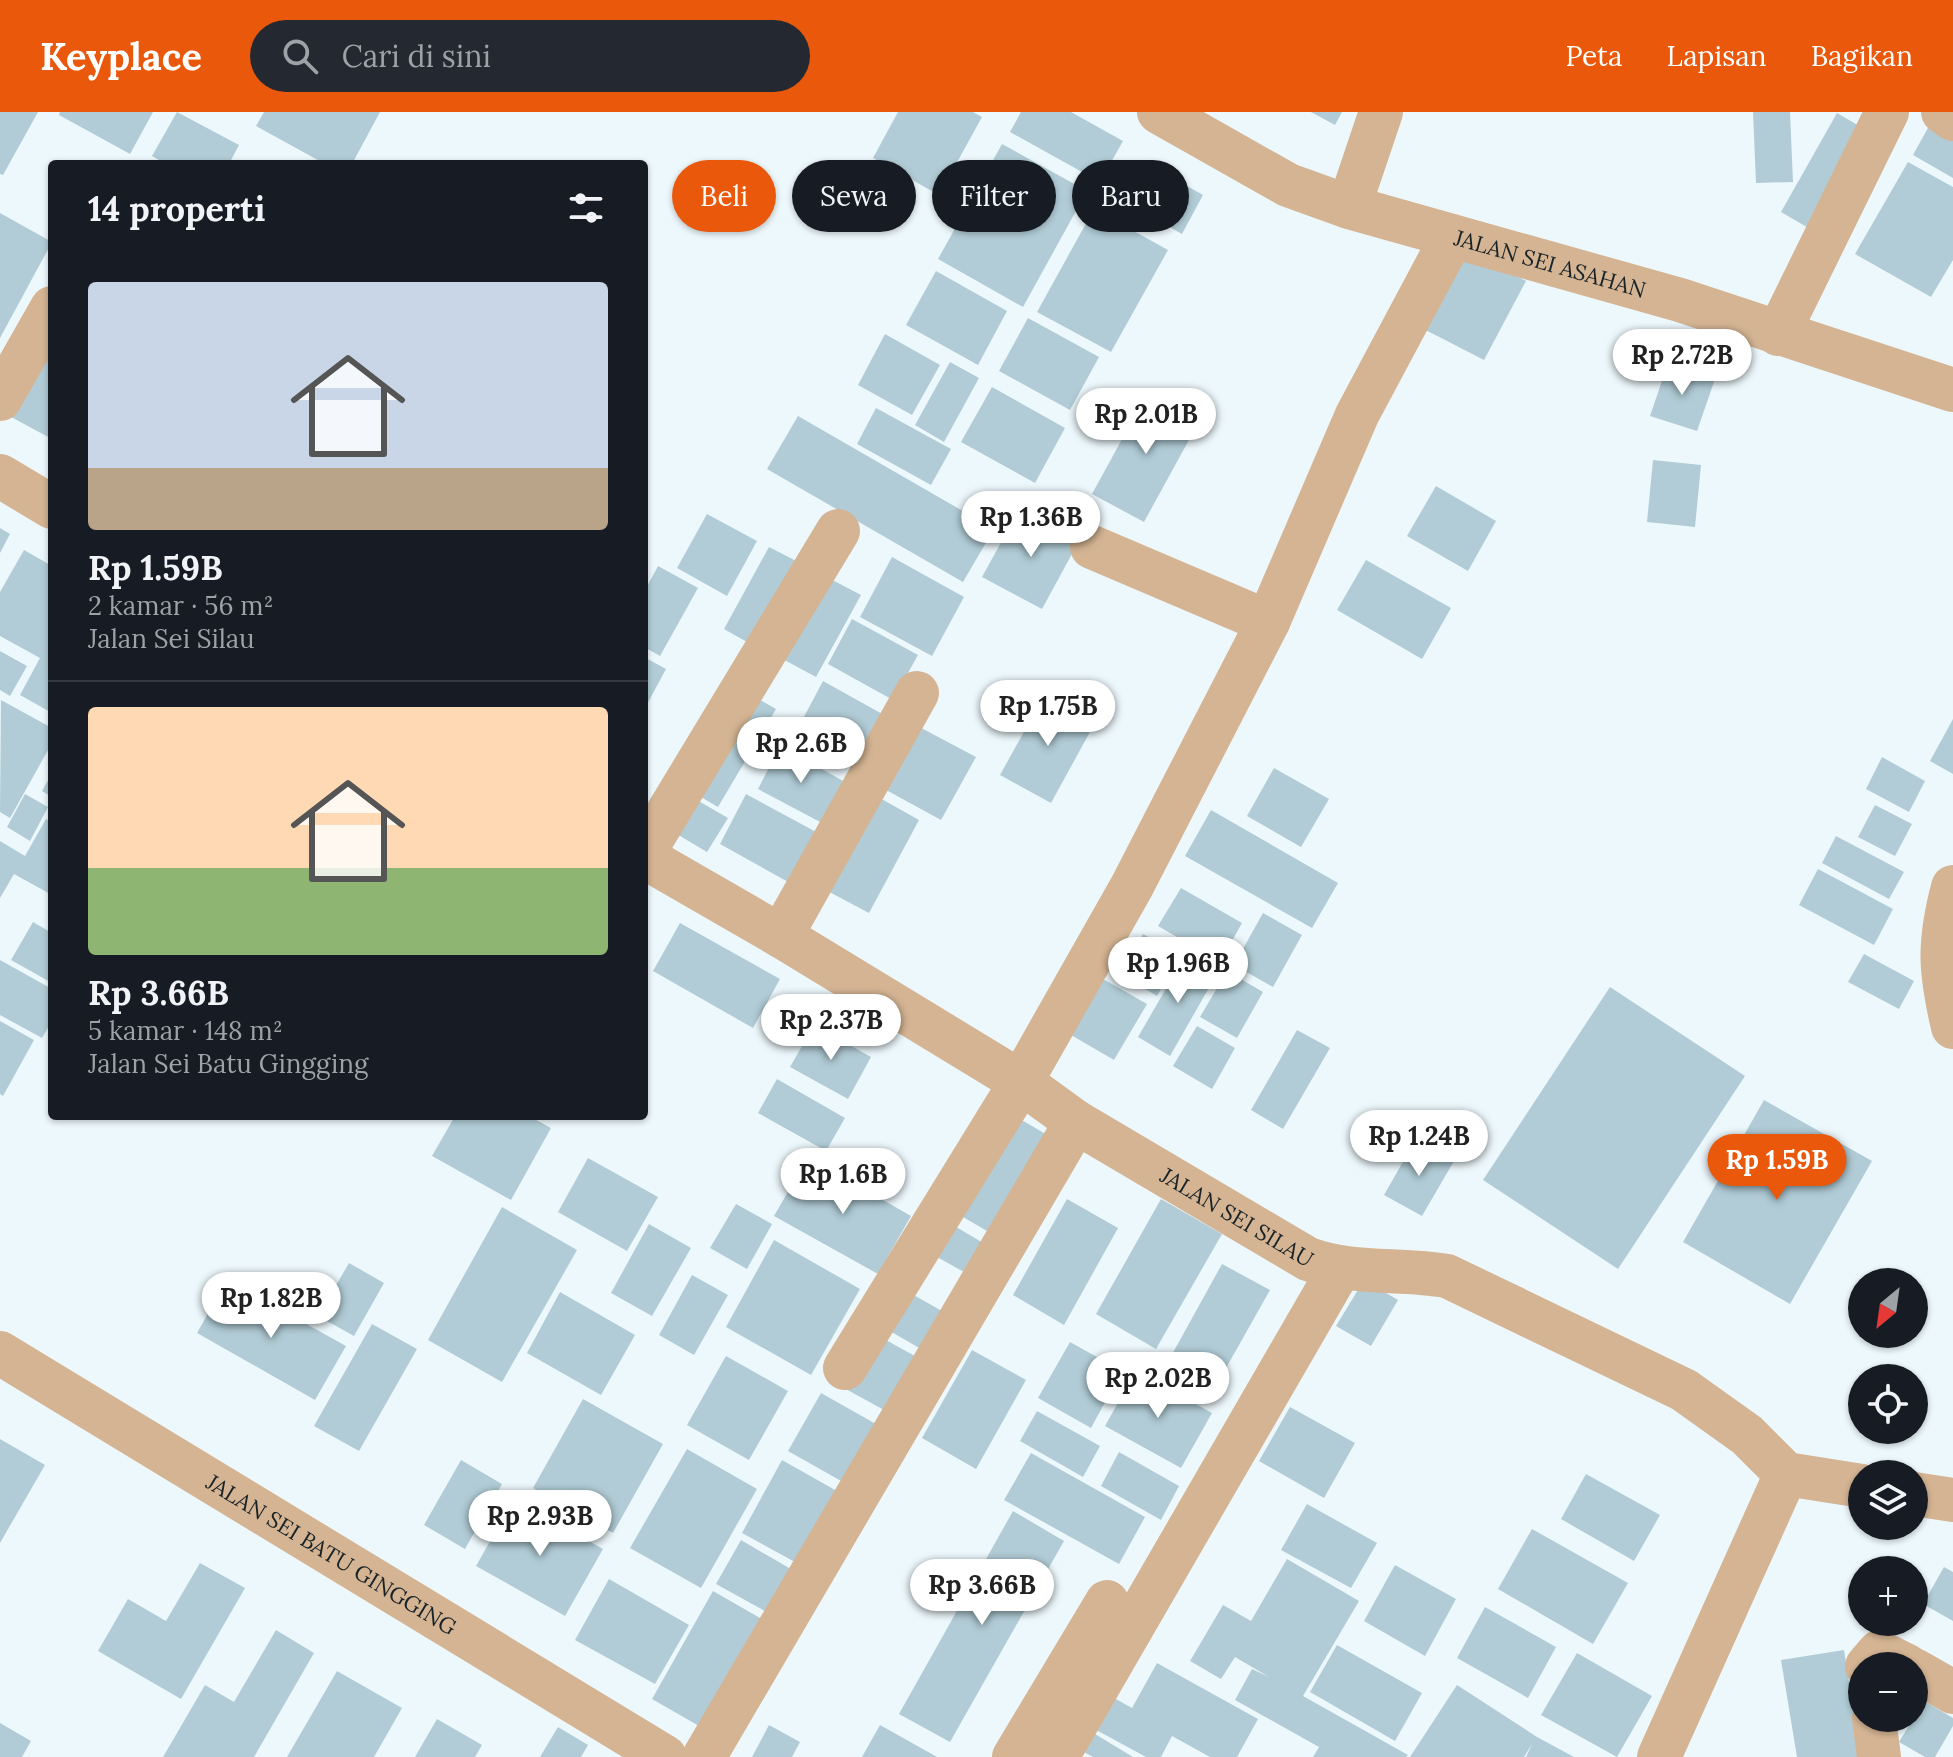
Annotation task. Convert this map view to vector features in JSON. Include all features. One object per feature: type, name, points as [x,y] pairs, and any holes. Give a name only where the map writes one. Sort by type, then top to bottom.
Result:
[{"type":"street","name":"JALAN SEI ASAHAN","points":[[1159,112],[1288,185],[1349,207],[1680,300],[1953,390]]},
{"type":"street","points":[[1349,207],[1381,112]]},
{"type":"street","points":[[1759,327],[1887,112]]},
{"type":"street","points":[[1943,112],[1953,119]]},
{"type":"street","points":[[845,1368],[1021,1082],[1132,886],[1268,622],[1357,415],[1452,237]]},
{"type":"street","points":[[0,399],[48,315]]},
{"type":"street","points":[[0,476],[48,505]]},
{"type":"street","points":[[648,847],[838,531]]},
{"type":"street","points":[[1092,547],[1268,622]]},
{"type":"street","points":[[781,936],[917,693]]},
{"type":"street","name":"JALAN SEI SILAU","points":[[648,856],[1021,1082],[1076,1122],[1289,1248],[1340,1268],[1418,1271],[1447,1276],[1684,1390],[1747,1435],[1786,1474]]},
{"type":"street","points":[[1953,887],[1945,917],[1941,974],[1953,1027]]},
{"type":"street","points":[[704,1757],[1076,1122]]},
{"type":"street","points":[[1057,1757],[1340,1268]]},
{"type":"street","name":"JALAN SEI BATU GINGGING","points":[[0,1353],[665,1757]]},
{"type":"street","points":[[1659,1757],[1786,1474],[1848,1484]]},
{"type":"street","points":[[1928,1496],[1953,1500]]},
{"type":"street","points":[[1014,1757],[1107,1602]]},
{"type":"street","points":[[1928,1678],[1953,1692]]},
{"type":"street","points":[[1876,1732],[1879,1757]]},
{"type":"building","points":[[0,112],[38,112],[3,175],[0,174]]},
{"type":"building","points":[[60,112],[153,112],[130,154],[59,115]]},
{"type":"building","points":[[177,112],[239,145],[231,160],[159,160],[152,156]]},
{"type":"building","points":[[264,112],[380,112],[354,160],[318,160],[256,126]]},
{"type":"building","points":[[898,112],[973,112],[982,117],[958,160],[932,160],[932,191],[916,182],[916,160],[873,158]]},
{"type":"building","points":[[1021,112],[1071,112],[1123,141],[1112,160],[1072,160],[1072,166],[1010,132]]},
{"type":"building","points":[[1311,112],[1342,112],[1335,125]]},
{"type":"building","points":[[1753,112],[1790,112],[1793,182],[1756,183]]},
{"type":"building","points":[[1837,113],[1868,131],[1812,230],[1781,212]]},
{"type":"building","points":[[1929,126],[1953,139],[1953,178],[1913,155]]},
{"type":"building","points":[[1002,144],[1031,160],[993,160]]},
{"type":"building","points":[[1908,162],[1953,187],[1953,260],[1931,297],[1855,254]]},
{"type":"building","points":[[1056,174],[1072,183],[1072,218],[1023,307],[938,259],[953,232],[1056,232]]},
{"type":"building","points":[[1189,187],[1203,195],[1189,221]]},
{"type":"building","points":[[0,213],[48,240],[48,249],[0,338]]},
{"type":"building","points":[[1081,232],[1136,232],[1168,250],[1111,352],[1037,312]]},
{"type":"building","points":[[1454,243],[1526,281],[1484,360],[1412,323]]},
{"type":"building","points":[[936,271],[1007,311],[978,365],[906,325]]},
{"type":"building","points":[[1028,318],[1099,357],[1070,410],[999,371]]},
{"type":"building","points":[[48,331],[48,437],[0,411]]},
{"type":"building","points":[[885,334],[940,365],[912,415],[858,385]]},
{"type":"building","points":[[950,362],[979,378],[944,442],[915,425]]},
{"type":"building","points":[[1668,363],[1715,379],[1697,431],[1650,416]]},
{"type":"building","points":[[992,387],[1065,428],[1035,483],[961,442]]},
{"type":"building","points":[[1149,390],[1201,418],[1144,522],[1092,494]]},
{"type":"building","points":[[876,408],[951,449],[931,485],[857,444]]},
{"type":"building","points":[[798,416],[994,529],[963,582],[767,469]]},
{"type":"building","points":[[1653,460],[1701,465],[1695,527],[1647,522]]},
{"type":"building","points":[[1436,486],[1496,521],[1468,571],[1407,536]]},
{"type":"building","points":[[1020,508],[1079,541],[1042,609],[982,577]]},
{"type":"building","points":[[707,514],[757,541],[727,596],[677,568]]},
{"type":"building","points":[[0,528],[10,534],[0,553]]},
{"type":"building","points":[[769,547],[806,566],[761,650],[724,629]]},
{"type":"building","points":[[24,550],[48,564],[48,711],[20,695],[40,658],[0,636],[0,592]]},
{"type":"building","points":[[892,557],[964,597],[932,656],[860,617]]},
{"type":"building","points":[[1366,560],[1451,608],[1422,659],[1337,610]]},
{"type":"building","points":[[658,566],[698,588],[660,656],[648,649],[648,585]]},
{"type":"building","points":[[821,574],[861,595],[816,677],[777,656]]},
{"type":"building","points":[[852,619],[918,655],[893,700],[828,664]]},
{"type":"building","points":[[0,651],[27,666],[10,696],[0,690]]},
{"type":"building","points":[[648,659],[666,669],[648,703]]},
{"type":"building","points":[[823,681],[893,720],[867,768],[797,730]]},
{"type":"building","points":[[746,692],[776,709],[718,807],[689,790]]},
{"type":"building","points":[[1045,694],[1096,721],[1051,803],[1000,775]]},
{"type":"building","points":[[1,700],[48,726],[48,750],[10,818],[0,812]]},
{"type":"building","points":[[1953,719],[1953,774],[1930,761]]},
{"type":"building","points":[[910,722],[976,757],[941,820],[877,785]]},
{"type":"building","points":[[780,746],[845,782],[822,823],[758,789]]},
{"type":"building","points":[[1882,757],[1925,781],[1909,812],[1866,789]]},
{"type":"building","points":[[1274,768],[1329,799],[1301,847],[1247,816]]},
{"type":"building","points":[[48,780],[48,795],[42,791]]},
{"type":"building","points":[[871,793],[919,820],[869,913],[820,887]]},
{"type":"building","points":[[25,794],[48,807],[30,841],[7,827]]},
{"type":"building","points":[[746,794],[818,833],[790,883],[720,844]]},
{"type":"building","points":[[690,796],[728,818],[707,852],[670,830]]},
{"type":"building","points":[[1875,805],[1912,824],[1895,856],[1858,837]]},
{"type":"building","points":[[1211,810],[1338,883],[1312,928],[1185,856]]},
{"type":"building","points":[[48,820],[48,893],[14,874],[0,898],[0,841],[25,856]]},
{"type":"building","points":[[1836,836],[1904,872],[1889,899],[1822,863]]},
{"type":"building","points":[[1818,869],[1893,909],[1874,945],[1799,905]]},
{"type":"building","points":[[1181,888],[1242,923],[1220,962],[1158,926]]},
{"type":"building","points":[[1263,913],[1302,935],[1273,987],[1234,965]]},
{"type":"building","points":[[33,922],[48,931],[48,981],[11,960]]},
{"type":"building","points":[[680,923],[780,979],[753,1028],[653,971]]},
{"type":"building","points":[[1143,934],[1180,955],[1157,996],[1120,974]]},
{"type":"building","points":[[1186,954],[1218,972],[1170,1056],[1138,1037]]},
{"type":"building","points":[[1864,954],[1914,981],[1899,1009],[1848,982]]},
{"type":"building","points":[[0,960],[48,987],[48,1028],[42,1038],[0,1015]]},
{"type":"building","points":[[1227,971],[1263,992],[1237,1038],[1200,1017]]},
{"type":"building","points":[[1103,979],[1147,1004],[1114,1060],[1071,1035]]},
{"type":"building","points":[[1610,987],[1745,1076],[1618,1269],[1483,1180]]},
{"type":"building","points":[[0,1021],[34,1040],[3,1096],[0,1094]]},
{"type":"building","points":[[814,1025],[871,1057],[848,1099],[790,1067]]},
{"type":"building","points":[[1197,1026],[1235,1048],[1212,1089],[1173,1066]]},
{"type":"building","points":[[1297,1030],[1330,1048],[1283,1129],[1251,1110]]},
{"type":"building","points":[[777,1079],[845,1118],[826,1151],[758,1113]]},
{"type":"building","points":[[1764,1100],[1872,1161],[1790,1304],[1683,1242]]},
{"type":"building","points":[[1008,1112],[1056,1140],[999,1238],[951,1210]]},
{"type":"building","points":[[453,1120],[536,1120],[551,1128],[511,1200],[432,1156]]},
{"type":"building","points":[[1416,1139],[1454,1161],[1422,1216],[1384,1195]]},
{"type":"building","points":[[808,1157],[911,1216],[878,1274],[774,1216]]},
{"type":"building","points":[[588,1158],[658,1197],[627,1251],[558,1212]]},
{"type":"building","points":[[1067,1199],[1118,1228],[1064,1325],[1013,1295]]},
{"type":"building","points":[[1161,1199],[1222,1234],[1156,1349],[1096,1314]]},
{"type":"building","points":[[736,1204],[772,1224],[747,1269],[710,1248]]},
{"type":"building","points":[[502,1207],[577,1250],[502,1382],[428,1340]]},
{"type":"building","points":[[946,1221],[990,1247],[973,1277],[928,1252]]},
{"type":"building","points":[[649,1224],[691,1248],[652,1316],[611,1293]]},
{"type":"building","points":[[774,1240],[860,1289],[811,1375],[726,1327]]},
{"type":"building","points":[[349,1263],[384,1283],[354,1336],[318,1316]]},
{"type":"building","points":[[1222,1264],[1270,1290],[1217,1384],[1170,1358]]},
{"type":"building","points":[[692,1275],[728,1295],[694,1355],[659,1335]]},
{"type":"building","points":[[227,1280],[346,1346],[315,1400],[197,1333]]},
{"type":"building","points":[[1364,1280],[1398,1300],[1371,1346],[1336,1326]]},
{"type":"building","points":[[903,1289],[942,1311],[921,1349],[881,1326]]},
{"type":"building","points":[[560,1292],[635,1335],[601,1395],[527,1353]]},
{"type":"building","points":[[372,1324],[417,1349],[359,1451],[314,1426]]},
{"type":"building","points":[[875,1334],[924,1361],[893,1415],[844,1388]]},
{"type":"building","points":[[1070,1342],[1122,1371],[1091,1428],[1038,1398]]},
{"type":"building","points":[[972,1350],[1026,1380],[976,1469],[922,1438]]},
{"type":"building","points":[[726,1356],[788,1391],[749,1460],[687,1425]]},
{"type":"building","points":[[1136,1371],[1212,1413],[1181,1468],[1105,1426]]},
{"type":"building","points":[[821,1393],[883,1428],[850,1486],[788,1451]]},
{"type":"building","points":[[583,1399],[663,1444],[613,1533],[533,1488]]},
{"type":"building","points":[[1290,1407],[1355,1443],[1324,1498],[1259,1461]]},
{"type":"building","points":[[1037,1411],[1100,1446],[1083,1477],[1020,1441]]},
{"type":"building","points":[[0,1439],[45,1465],[0,1543]]},
{"type":"building","points":[[687,1449],[757,1489],[701,1588],[630,1548]]},
{"type":"building","points":[[1119,1452],[1179,1486],[1161,1520],[1101,1486]]},
{"type":"building","points":[[1031,1453],[1145,1517],[1119,1564],[1004,1500]]},
{"type":"building","points":[[461,1460],[502,1484],[465,1549],[424,1525]]},
{"type":"building","points":[[782,1460],[844,1495],[804,1567],[742,1533]]},
{"type":"building","points":[[1586,1474],[1660,1515],[1634,1561],[1561,1519]]},
{"type":"building","points":[[514,1499],[603,1549],[565,1616],[476,1566]]},
{"type":"building","points":[[1307,1504],[1377,1543],[1351,1588],[1281,1550]]},
{"type":"building","points":[[1013,1511],[1064,1541],[950,1742],[899,1714]]},
{"type":"building","points":[[1532,1529],[1628,1583],[1593,1644],[1498,1589]]},
{"type":"building","points":[[741,1540],[796,1572],[772,1615],[716,1584]]},
{"type":"building","points":[[1287,1559],[1359,1601],[1303,1696],[1408,1755],[1406,1757],[1313,1757],[1319,1747],[1235,1700],[1252,1669],[1269,1677],[1235,1657],[1221,1679],[1190,1661],[1223,1605],[1251,1621]]},
{"type":"building","points":[[200,1563],[245,1588],[181,1699],[98,1651],[128,1599],[166,1621]]},
{"type":"building","points":[[1395,1565],[1456,1599],[1425,1656],[1364,1621]]},
{"type":"building","points":[[1944,1567],[1953,1572],[1953,1621],[1928,1607],[1928,1595]]},
{"type":"building","points":[[609,1579],[689,1625],[655,1684],[575,1640]]},
{"type":"building","points":[[713,1591],[767,1622],[706,1730],[652,1699]]},
{"type":"building","points":[[1485,1607],[1556,1647],[1528,1698],[1457,1658]]},
{"type":"building","points":[[276,1630],[314,1653],[254,1757],[163,1757],[205,1685],[234,1702]]},
{"type":"building","points":[[1337,1645],[1422,1693],[1395,1741],[1310,1692]]},
{"type":"building","points":[[1844,1650],[1848,1675],[1848,1732],[1857,1732],[1861,1757],[1797,1757],[1781,1660]]},
{"type":"building","points":[[1577,1653],[1652,1696],[1617,1757],[1541,1715]]},
{"type":"building","points":[[1157,1663],[1258,1719],[1237,1757],[1210,1757],[1172,1736],[1161,1757],[1146,1757],[1087,1725],[1105,1693],[1132,1708]]},
{"type":"building","points":[[337,1671],[402,1708],[374,1757],[287,1757]]},
{"type":"building","points":[[1457,1685],[1574,1757],[1526,1757],[1532,1744],[1524,1757],[1410,1757]]},
{"type":"building","points":[[1928,1703],[1953,1718],[1953,1726],[1935,1757],[1925,1757],[1899,1742],[1905,1732],[1928,1732]]},
{"type":"building","points":[[437,1719],[482,1745],[475,1757],[415,1757]]},
{"type":"building","points":[[0,1723],[31,1741],[22,1757],[0,1757]]},
{"type":"building","points":[[769,1725],[800,1742],[792,1757],[752,1757]]},
{"type":"building","points":[[880,1725],[937,1757],[862,1757]]},
{"type":"building","points":[[558,1727],[588,1745],[581,1757],[540,1757]]},
{"type":"building","points":[[1095,1734],[1133,1757],[1093,1757],[1084,1752]]}]
